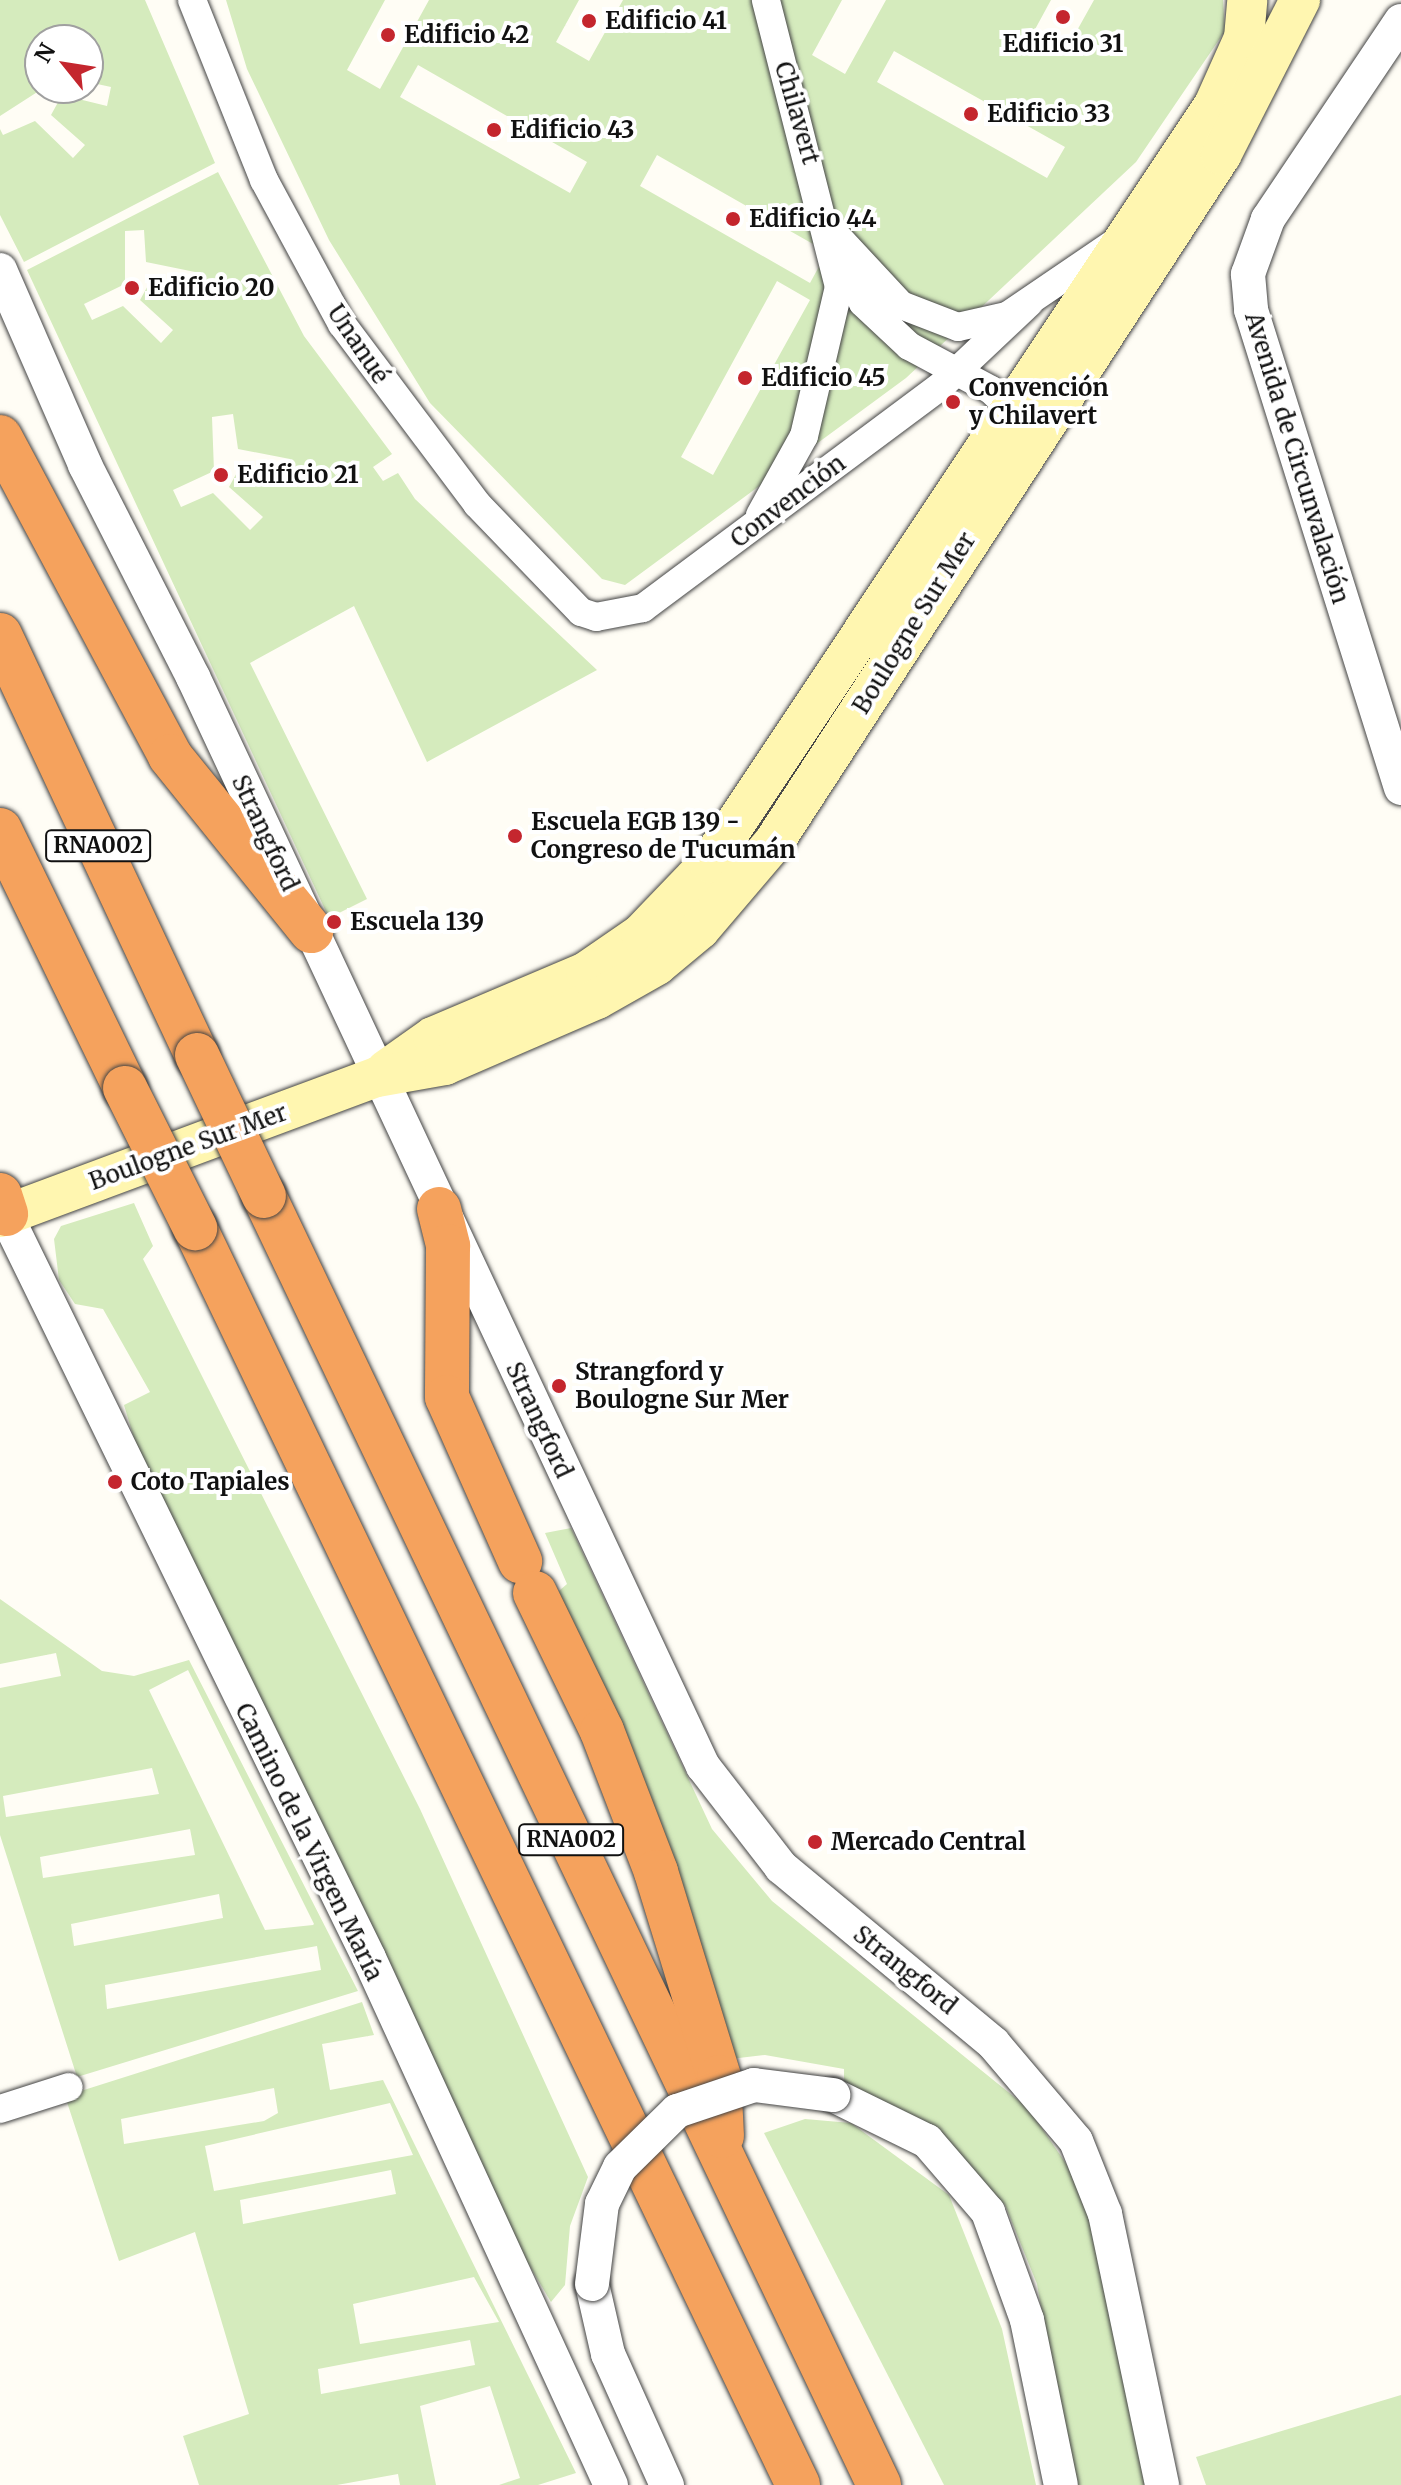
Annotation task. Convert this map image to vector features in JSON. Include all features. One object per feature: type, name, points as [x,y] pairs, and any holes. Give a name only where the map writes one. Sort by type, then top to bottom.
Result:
[{"type":"highway","points":[[0,437],[170,756],[311,931]]},
{"type":"highway","name":"RNA002","points":[[0,635],[879,2485]]},
{"type":"highway","name":"RNA002","points":[[0,830],[195,1228],[798,2485]]},
{"type":"highway","points":[[439,1209],[448,1246],[447,1397],[602,1731],[656,1872],[719,2077],[723,2159]]},
{"type":"highway","points":[[767,2421],[781,2485]]},
{"type":"main road","name":"Boulogne Sur Mer","points":[[377,1077],[433,1037],[586,972],[677,902],[773,776],[1214,105],[1244,38],[1247,0]]},
{"type":"main road","name":"Boulogne Sur Mer","points":[[2,1207],[377,1077],[445,1065],[597,999],[657,965],[747,878],[1221,155],[1300,0]]},
{"type":"street","name":"Unanué","points":[[192,0],[259,170],[342,324],[477,504],[581,612],[615,617]]},
{"type":"street","name":"Chilavert","points":[[766,0],[829,226]]},
{"type":"street","name":"Avenida de Circunvalación","points":[[1401,21],[1252,247],[1251,310],[1401,788]]},
{"type":"street","points":[[829,226],[882,289],[934,321],[977,325],[1029,303],[1134,230]]},
{"type":"street","points":[[829,226],[863,303],[909,346],[1003,398],[1013,411]]},
{"type":"street","points":[[754,526],[804,436],[829,352],[839,287],[829,226]]},
{"type":"street","name":"Strangford","points":[[0,270],[85,465],[311,931],[439,1209],[711,1778],[781,1867],[993,2043],[1076,2141],[1105,2214],[1162,2485]]},
{"type":"street","name":"Convención","points":[[615,617],[643,608],[754,526],[954,373],[1029,303]]},
{"type":"street","name":"Camino de la Virgen María","points":[[2,1207],[369,1958],[611,2485]]},
{"type":"street","points":[[667,2485],[608,2354],[592,2284],[592,2243],[608,2192],[646,2136],[677,2111],[754,2085],[833,2095],[927,2141],[988,2212],[1027,2320],[1061,2485]]},
{"type":"street","points":[[0,2109],[69,2087]]},
{"type":"green space","points":[[0,0],[145,0],[215,163],[24,262],[0,215],[0,129],[3,135],[35,121],[73,158],[85,145],[51,115],[57,104],[107,106],[111,87],[104,85],[104,24],[24,24],[24,101],[0,116]]},
{"type":"green space","points":[[226,0],[385,0],[347,70],[380,89],[429,0],[579,0],[556,42],[589,61],[623,0],[842,0],[812,55],[845,74],[886,0],[1051,0],[1033,33],[1065,52],[1094,0],[1223,0],[1225,31],[1136,162],[906,378],[625,585],[602,579],[430,403],[329,240],[247,69]],"holes":[[[894,51],[1065,147],[1047,178],[877,82]],[[418,65],[587,162],[570,193],[400,97]],[[657,155],[827,252],[810,283],[640,186]],[[777,281],[810,300],[713,475],[681,457]]]},
{"type":"green space","points":[[218,172],[304,336],[392,454],[373,467],[383,481],[398,473],[415,499],[597,670],[427,762],[354,606],[250,663],[367,899],[329,918],[27,270]],"holes":[[[144,230],[146,262],[200,273],[195,291],[151,280],[140,300],[173,330],[161,343],[123,306],[92,320],[84,304],[125,284],[125,231]],[[233,414],[238,449],[290,459],[285,478],[240,467],[229,487],[263,517],[250,530],[213,493],[181,507],[173,490],[214,471],[212,417]]]},
{"type":"green space","points":[[134,1203],[153,1246],[143,1259],[420,1809],[588,2177],[570,2226],[565,2285],[551,2302],[505,2225],[139,1455],[124,1405],[150,1392],[103,1309],[75,1304],[59,1280],[54,1239],[61,1226]]},
{"type":"green space","points":[[571,1528],[712,1829],[772,1901],[1028,2108],[1067,2165],[1097,2234],[1149,2485],[1071,2485],[1037,2284],[1005,2205],[971,2171],[844,2087],[844,2069],[765,2055],[722,2060],[553,1596],[567,1584],[545,1533]]},
{"type":"green space","points":[[0,1599],[102,1671],[134,1676],[189,1660],[358,1991],[77,2077],[0,1835],[0,1688],[61,1676],[56,1653],[0,1664]],"holes":[[[188,1670],[313,1925],[265,1930],[149,1690]],[[152,1768],[159,1794],[6,1817],[3,1796]],[[190,1829],[195,1855],[43,1878],[40,1857]],[[219,1894],[223,1918],[74,1946],[71,1924]],[[317,1946],[321,1970],[107,2009],[105,1985]]]},
{"type":"green space","points":[[362,2002],[374,2035],[322,2044],[330,2090],[383,2080],[576,2473],[538,2485],[499,2485],[520,2478],[490,2386],[420,2406],[436,2485],[400,2485],[398,2474],[337,2485],[199,2485],[183,2436],[249,2414],[195,2232],[119,2261],[65,2096]],"holes":[[[274,2088],[278,2113],[264,2121],[124,2144],[121,2119]],[[390,2103],[413,2155],[214,2191],[205,2146]],[[391,2170],[396,2194],[243,2224],[240,2200]],[[474,2277],[499,2322],[360,2344],[353,2304]],[[470,2340],[475,2365],[321,2394],[318,2369]]]},
{"type":"green space","points":[[805,2119],[851,2123],[949,2195],[1002,2329],[1036,2485],[944,2485],[764,2133]]},
{"type":"green space","points":[[1401,2395],[1401,2485],[1206,2485],[1196,2457]]},
{"type":"place","name":"Edificio 31","points":[[1063,17]]},
{"type":"place","name":"Edificio 41","points":[[589,21]]},
{"type":"place","name":"Edificio 42","points":[[388,35]]},
{"type":"place","name":"Edificio 33","points":[[971,114]]},
{"type":"place","name":"Edificio 43","points":[[494,130]]},
{"type":"place","name":"Edificio 44","points":[[733,219]]},
{"type":"place","name":"Edificio 20","points":[[132,288]]},
{"type":"place","name":"Edificio 45","points":[[745,378]]},
{"type":"place","name":"Convención y Chilavert","points":[[953,402]]},
{"type":"place","name":"Edificio 21","points":[[221,475]]},
{"type":"place","name":"Escuela EGB 139 - Congreso de Tucumán","points":[[515,836]]},
{"type":"place","name":"Escuela 139","points":[[334,922]]},
{"type":"place","name":"Strangford y Boulogne Sur Mer","points":[[559,1386]]},
{"type":"place","name":"Coto Tapiales","points":[[115,1482]]},
{"type":"place","name":"Mercado Central","points":[[815,1842]]}]
